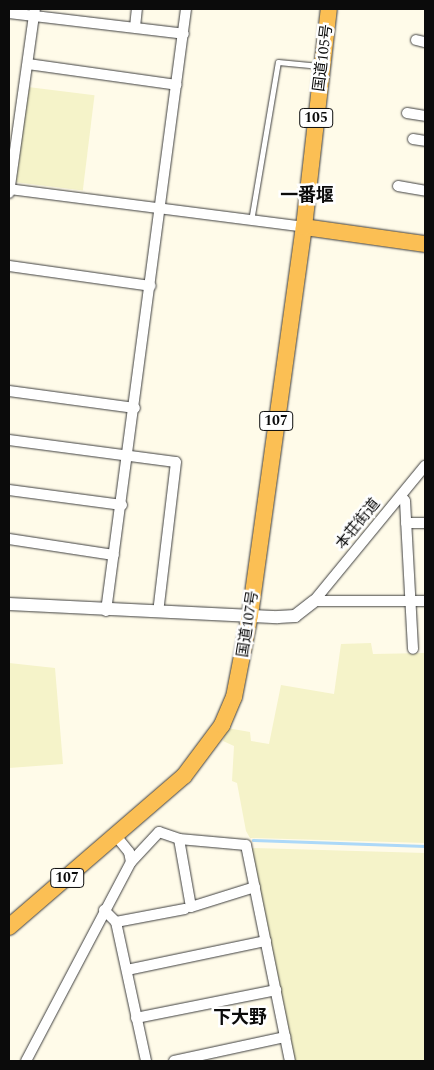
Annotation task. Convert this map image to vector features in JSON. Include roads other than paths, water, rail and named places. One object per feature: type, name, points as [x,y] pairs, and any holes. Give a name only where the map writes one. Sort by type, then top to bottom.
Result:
[{"type":"highway","name":"国道105号","points":[[304,227],[329,9]]},
{"type":"highway","points":[[304,227],[425,244]]},
{"type":"highway","name":"国道107号","points":[[9,927],[117,837],[184,776],[222,725],[234,697],[250,615],[304,227]]},
{"type":"street","points":[[135,28],[137,9]]},
{"type":"street","points":[[106,611],[129,458],[186,9]]},
{"type":"street","points":[[9,193],[13,137],[28,64],[35,12]]},
{"type":"street","points":[[9,13],[35,12],[184,34]]},
{"type":"street","points":[[28,64],[177,85]]},
{"type":"street","points":[[407,113],[425,116]]},
{"type":"street","points":[[413,139],[425,141]]},
{"type":"street","points":[[398,186],[425,191]]},
{"type":"street","points":[[9,189],[304,227]]},
{"type":"street","points":[[9,266],[151,286]]},
{"type":"street","points":[[9,391],[135,408]]},
{"type":"street","points":[[9,440],[129,458],[176,462],[158,612]]},
{"type":"street","name":"本荘街道","points":[[314,601],[425,466]]},
{"type":"street","points":[[9,490],[122,505]]},
{"type":"street","points":[[400,496],[405,501],[413,649]]},
{"type":"street","points":[[406,524],[425,523]]},
{"type":"street","points":[[9,540],[114,555]]},
{"type":"street","points":[[9,604],[106,611],[295,616],[314,601],[425,601]]},
{"type":"street","points":[[26,1061],[131,862],[159,832],[179,839],[246,844],[290,1061]]},
{"type":"street","points":[[117,837],[129,852],[131,862]]},
{"type":"street","points":[[179,839],[191,907],[255,887]]},
{"type":"street","points":[[116,922],[185,909]]},
{"type":"street","points":[[104,910],[116,922],[146,1061]]},
{"type":"street","points":[[127,970],[266,941]]},
{"type":"street","points":[[136,1018],[276,990]]},
{"type":"street","points":[[174,1061],[285,1038]]},
{"type":"lane","points":[[251,221],[278,62],[322,66]]},
{"type":"waterway","points":[[253,840],[425,846]]},
{"type":"district","name":"一番堰","points":[[307,196]]},
{"type":"district","name":"下大野","points":[[240,1018]]}]
